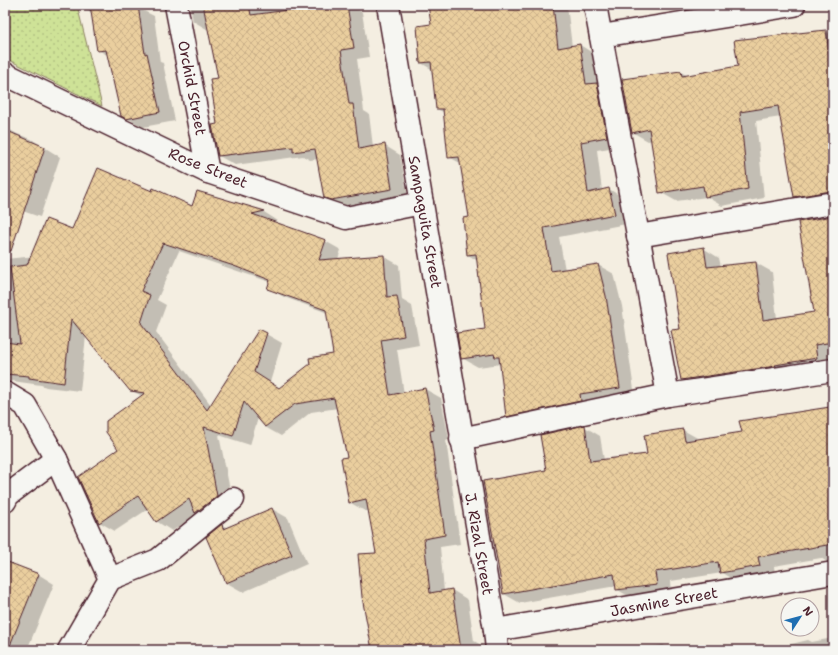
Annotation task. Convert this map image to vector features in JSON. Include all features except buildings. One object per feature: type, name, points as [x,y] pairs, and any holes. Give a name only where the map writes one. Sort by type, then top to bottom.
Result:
[{"type":"street","name":"Orchid Street","points":[[176,5],[208,172]]},
{"type":"street","name":"Sampaguita Street","points":[[388,5],[461,439]]},
{"type":"street","points":[[595,5],[668,395]]},
{"type":"street","points":[[601,36],[794,5]]},
{"type":"street","name":"Rose Street","points":[[5,74],[208,172],[346,218],[422,204]]},
{"type":"street","points":[[638,236],[833,203]]},
{"type":"street","points":[[461,439],[668,395],[833,370]]},
{"type":"street","points":[[5,393],[25,405],[56,459],[110,579]]},
{"type":"street","name":"J. Rizal Street","points":[[461,439],[496,640]]},
{"type":"street","points":[[5,501],[8,495],[56,459]]},
{"type":"street","points":[[69,650],[110,579],[158,560],[233,499]]},
{"type":"street","name":"Jasmine Street","points":[[496,640],[833,573]]},
{"type":"green space","points":[[5,5],[77,5],[102,106],[5,58]]}]
